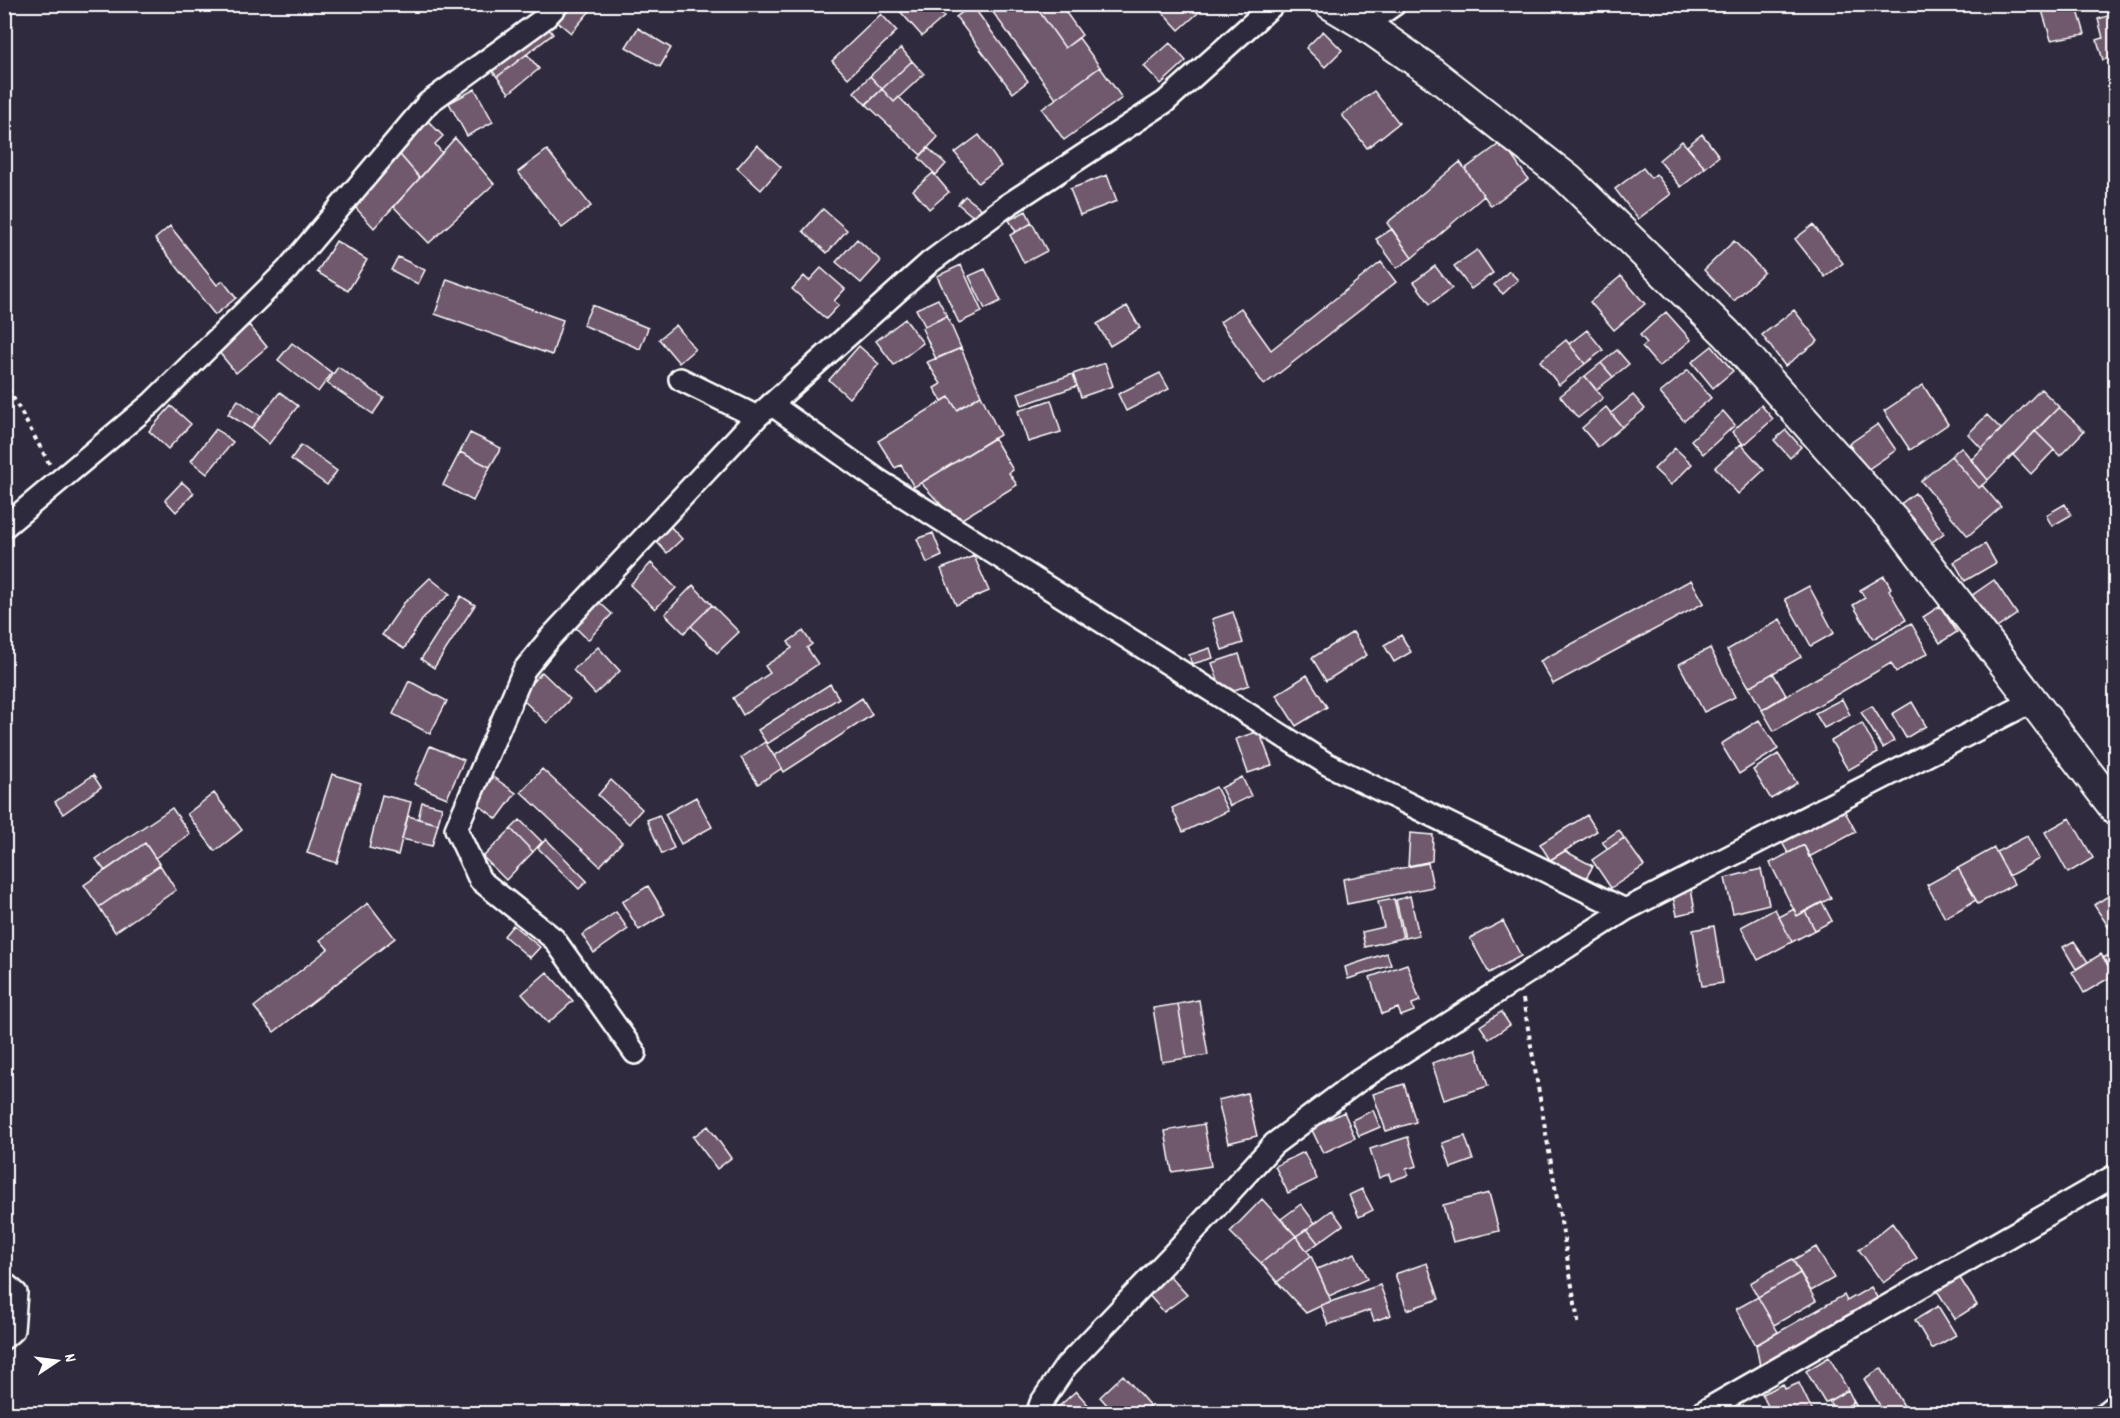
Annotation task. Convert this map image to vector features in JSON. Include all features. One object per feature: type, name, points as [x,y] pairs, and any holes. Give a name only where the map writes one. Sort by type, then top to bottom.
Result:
[{"type":"street","points":[[4,526],[152,403],[286,270],[428,103],[546,17],[558,4]]},
{"type":"street","points":[[635,1053],[554,939],[480,880],[456,829],[524,670],[550,638],[764,411],[929,263],[1006,206],[1165,102],[1274,4]]},
{"type":"street","points":[[1330,4],[1365,25],[1433,73],[1568,179],[1727,334],[1902,530],[2115,810]]},
{"type":"street","points":[[1365,25],[1395,4]]},
{"type":"street","points":[[680,379],[764,411],[878,480],[1326,764],[1625,910]]},
{"type":"street","points":[[1042,1410],[1066,1366],[1274,1144],[1358,1082],[1625,910],[2033,700]]},
{"type":"street","points":[[1699,1413],[2115,1175]]},
{"type":"street","points":[[4,1282],[16,1293],[13,1330],[4,1338]]},
{"type":"street","points":[[2104,1413],[2115,1404]]},
{"type":"path","points":[[4,381],[59,482]]},
{"type":"path","points":[[1519,978],[1579,1327]]},
{"type":"building","points":[[567,4],[595,5],[571,33],[554,19]]},
{"type":"building","points":[[904,4],[932,4],[944,17],[922,36],[898,9]]},
{"type":"building","points":[[987,4],[1034,4],[1065,48],[1079,38],[1100,67],[1056,99]]},
{"type":"building","points":[[1034,4],[1060,4],[1082,35],[1065,48]]},
{"type":"building","points":[[1163,4],[1207,5],[1179,30],[1159,8]]},
{"type":"building","points":[[2040,4],[2076,4],[2085,34],[2051,40]]},
{"type":"building","points":[[972,5],[1028,81],[1013,93],[956,17]]},
{"type":"building","points":[[537,13],[553,34],[497,77],[481,56]]},
{"type":"building","points":[[881,14],[897,31],[848,78],[832,61]]},
{"type":"building","points":[[2111,15],[2116,30],[2116,56],[2103,60],[2097,40],[2103,38],[2098,19]]},
{"type":"building","points":[[638,28],[671,48],[660,67],[626,47]]},
{"type":"building","points":[[1323,31],[1342,50],[1325,67],[1306,48]]},
{"type":"building","points":[[1170,43],[1186,61],[1161,84],[1144,66]]},
{"type":"building","points":[[901,48],[912,61],[882,89],[870,76]]},
{"type":"building","points":[[527,54],[539,69],[509,93],[497,77]]},
{"type":"building","points":[[912,61],[924,74],[894,102],[882,89]]},
{"type":"building","points":[[1100,67],[1122,98],[1064,140],[1042,109]]},
{"type":"building","points":[[870,76],[882,89],[866,105],[854,92]]},
{"type":"building","points":[[475,89],[493,122],[467,136],[449,103]]},
{"type":"building","points":[[882,89],[894,102],[899,97],[938,137],[921,155],[866,104]]},
{"type":"building","points":[[1374,91],[1399,123],[1367,148],[1342,115]]},
{"type":"building","points":[[423,116],[443,136],[435,144],[442,153],[420,178],[395,149]]},
{"type":"building","points":[[1702,134],[1719,156],[1705,168],[1687,146]]},
{"type":"building","points":[[979,135],[1001,166],[978,183],[955,153]]},
{"type":"building","points":[[455,138],[494,184],[429,243],[394,207]]},
{"type":"building","points":[[1682,141],[1705,168],[1681,187],[1659,160]]},
{"type":"building","points":[[1502,142],[1528,179],[1491,206],[1465,169]]},
{"type":"building","points":[[757,145],[781,167],[761,190],[737,168]]},
{"type":"building","points":[[928,148],[946,164],[936,175],[919,158]]},
{"type":"building","points":[[395,149],[420,178],[374,228],[346,197]]},
{"type":"building","points":[[547,150],[591,206],[562,228],[518,172]]},
{"type":"building","points":[[1460,162],[1484,196],[1412,258],[1387,223]]},
{"type":"building","points":[[1643,168],[1651,178],[1656,174],[1671,194],[1638,219],[1615,189]]},
{"type":"building","points":[[933,173],[949,192],[929,209],[913,190]]},
{"type":"building","points":[[1107,175],[1117,201],[1080,215],[1070,189]]},
{"type":"building","points":[[965,196],[983,210],[976,219],[958,204]]},
{"type":"building","points":[[823,209],[847,230],[827,253],[803,231]]},
{"type":"building","points":[[1026,211],[1032,223],[1016,232],[1009,220]]},
{"type":"building","points":[[1032,223],[1047,251],[1024,263],[1010,235]]},
{"type":"building","points":[[1813,225],[1843,263],[1825,277],[1795,239]]},
{"type":"building","points":[[170,226],[217,285],[223,281],[236,298],[215,315],[155,239]]},
{"type":"building","points":[[1392,229],[1412,258],[1397,268],[1376,239]]},
{"type":"building","points":[[857,239],[881,261],[861,283],[836,262]]},
{"type":"building","points":[[336,241],[367,260],[348,291],[317,272]]},
{"type":"building","points":[[1734,241],[1764,272],[1734,301],[1704,270]]},
{"type":"building","points":[[1477,250],[1493,273],[1471,289],[1454,266]]},
{"type":"building","points":[[398,257],[425,270],[418,284],[391,270]]},
{"type":"building","points":[[1381,262],[1396,282],[1264,385],[1220,322],[1241,308],[1271,350]]},
{"type":"building","points":[[961,265],[982,312],[959,323],[937,276]]},
{"type":"building","points":[[1435,266],[1452,288],[1430,304],[1414,282]]},
{"type":"building","points":[[821,268],[845,289],[834,301],[839,305],[826,319],[792,289],[804,276],[809,281]]},
{"type":"building","points":[[985,269],[1001,301],[985,309],[969,276]]},
{"type":"building","points":[[1509,271],[1518,280],[1503,294],[1494,285]]},
{"type":"building","points":[[1621,276],[1645,304],[1614,330],[1590,302]]},
{"type":"building","points":[[447,279],[563,320],[552,355],[435,314]]},
{"type":"building","points":[[938,299],[947,316],[925,326],[916,309]]},
{"type":"building","points":[[592,305],[648,328],[640,349],[583,325]]},
{"type":"building","points":[[1127,306],[1140,328],[1110,346],[1097,324]]},
{"type":"building","points":[[1794,310],[1818,341],[1785,366],[1762,335]]},
{"type":"building","points":[[1666,312],[1691,340],[1659,367],[1642,347],[1647,343],[1640,335]]},
{"type":"building","points":[[947,316],[961,348],[936,359],[922,328]]},
{"type":"building","points":[[905,319],[923,343],[894,365],[876,341]]},
{"type":"building","points":[[249,325],[267,347],[236,373],[218,351]]},
{"type":"building","points":[[676,325],[695,349],[679,363],[659,339]]},
{"type":"building","points":[[1587,330],[1603,350],[1585,364],[1569,344]]},
{"type":"building","points":[[1566,340],[1585,364],[1559,385],[1540,361]]},
{"type":"building","points":[[292,343],[332,373],[318,392],[278,360]]},
{"type":"building","points":[[859,346],[879,364],[849,398],[829,380]]},
{"type":"building","points":[[1712,346],[1733,371],[1713,388],[1692,362]]},
{"type":"building","points":[[961,348],[981,395],[957,410],[949,397],[942,401],[934,388],[941,384],[927,362]]},
{"type":"building","points":[[1617,350],[1629,364],[1613,377],[1601,363]]},
{"type":"building","points":[[1105,363],[1113,386],[1081,397],[1073,374]]},
{"type":"building","points":[[1601,363],[1613,377],[1596,390],[1585,376]]},
{"type":"building","points":[[338,367],[384,398],[373,414],[327,383]]},
{"type":"building","points":[[1688,370],[1711,398],[1684,421],[1660,393]]},
{"type":"building","points":[[1160,373],[1169,389],[1126,411],[1118,394]]},
{"type":"building","points":[[1073,374],[1077,386],[1022,405],[1018,393]]},
{"type":"building","points":[[1585,376],[1603,398],[1578,418],[1560,396]]},
{"type":"building","points":[[1923,385],[1948,424],[1910,450],[1884,411]]},
{"type":"building","points":[[2041,389],[2059,407],[1988,480],[1971,460]]},
{"type":"building","points":[[280,392],[298,406],[269,444],[251,429]]},
{"type":"building","points":[[981,395],[1000,435],[914,487],[901,465],[895,468],[878,441],[949,397],[957,410]]},
{"type":"building","points":[[1633,395],[1645,409],[1622,427],[1611,413]]},
{"type":"building","points":[[238,400],[261,416],[251,429],[228,414]]},
{"type":"building","points":[[1051,400],[1061,432],[1028,442],[1018,411]]},
{"type":"building","points":[[1761,405],[1773,419],[1744,445],[1732,432]]},
{"type":"building","points":[[171,406],[191,424],[168,449],[149,431]]},
{"type":"building","points":[[1606,407],[1622,427],[1598,447],[1582,428]]},
{"type":"building","points":[[2059,407],[2084,431],[2060,456],[2035,431]]},
{"type":"building","points":[[1723,411],[1735,425],[1703,454],[1691,440]]},
{"type":"building","points":[[1987,415],[2001,429],[1982,449],[1968,434]]},
{"type":"building","points":[[1878,424],[1896,450],[1867,470],[1849,444]]},
{"type":"building","points":[[216,429],[233,442],[207,474],[191,461]]},
{"type":"building","points":[[1786,430],[1801,447],[1790,458],[1774,440]]},
{"type":"building","points":[[2035,431],[2054,450],[2031,474],[2013,455]]},
{"type":"building","points":[[470,433],[501,448],[490,467],[460,452]]},
{"type":"building","points":[[994,438],[1013,470],[1009,473],[1017,485],[957,522],[921,483]]},
{"type":"building","points":[[1741,444],[1764,470],[1738,494],[1715,467]]},
{"type":"building","points":[[301,445],[337,471],[327,485],[291,459]]},
{"type":"building","points":[[1961,447],[1988,480],[1979,488],[1951,456]]},
{"type":"building","points":[[1675,448],[1692,464],[1671,485],[1654,469]]},
{"type":"building","points":[[460,452],[490,467],[473,501],[443,485]]},
{"type":"building","points":[[1951,456],[1979,488],[1982,485],[2001,507],[1968,536],[1921,481]]},
{"type":"building","points":[[182,482],[194,493],[176,512],[165,500]]},
{"type":"building","points":[[1915,493],[1944,533],[1927,546],[1898,506]]},
{"type":"building","points":[[2065,504],[2071,515],[2052,526],[2046,515]]},
{"type":"building","points":[[669,525],[682,539],[667,553],[654,539]]},
{"type":"building","points":[[933,533],[942,556],[927,563],[917,539]]},
{"type":"building","points":[[1985,544],[1996,563],[1965,581],[1954,562]]},
{"type":"building","points":[[974,556],[989,591],[956,605],[941,569]]},
{"type":"building","points":[[651,563],[676,588],[655,609],[630,585]]},
{"type":"building","points":[[1884,576],[1906,620],[1873,639],[1853,605],[1865,598],[1860,590]]},
{"type":"building","points":[[430,578],[450,594],[424,617],[404,649],[382,635],[404,603]]},
{"type":"building","points":[[1691,580],[1704,603],[1553,684],[1540,661]]},
{"type":"building","points":[[1994,580],[2017,614],[1994,630],[1971,596]]},
{"type":"building","points":[[693,585],[712,605],[684,633],[665,614]]},
{"type":"building","points":[[1809,586],[1834,633],[1811,646],[1785,599]]},
{"type":"building","points":[[461,596],[475,605],[434,668],[421,659]]},
{"type":"building","points":[[598,601],[612,614],[588,640],[575,627]]},
{"type":"building","points":[[712,605],[739,632],[717,653],[691,626]]},
{"type":"building","points":[[1940,606],[1957,632],[1940,643],[1923,617]]},
{"type":"building","points":[[1233,612],[1243,643],[1222,650],[1212,619]]},
{"type":"building","points":[[1780,619],[1801,657],[1749,687],[1727,650]]},
{"type":"building","points":[[1911,623],[1928,653],[1896,672],[1891,663],[1774,731],[1762,710]]},
{"type":"building","points":[[803,631],[812,644],[807,648],[818,664],[743,715],[733,698],[770,673],[765,666],[792,648],[788,642]]},
{"type":"building","points":[[1353,632],[1367,655],[1326,681],[1312,658]]},
{"type":"building","points":[[1401,635],[1411,652],[1394,662],[1384,645]]},
{"type":"building","points":[[598,647],[620,671],[595,694],[573,670]]},
{"type":"building","points":[[1210,648],[1213,658],[1192,664],[1189,655]]},
{"type":"building","points":[[1710,648],[1735,697],[1704,712],[1679,664]]},
{"type":"building","points":[[1239,654],[1249,685],[1223,694],[1212,663]]},
{"type":"building","points":[[542,672],[570,699],[547,723],[519,696]]},
{"type":"building","points":[[1773,673],[1786,695],[1762,710],[1749,687]]},
{"type":"building","points":[[1307,675],[1327,707],[1296,726],[1276,695]]},
{"type":"building","points":[[409,681],[447,701],[430,734],[393,714]]},
{"type":"building","points":[[830,684],[839,698],[767,744],[758,730]]},
{"type":"building","points":[[862,698],[872,715],[784,772],[774,756]]},
{"type":"building","points":[[1842,699],[1850,715],[1824,728],[1815,713]]},
{"type":"building","points":[[1912,702],[1926,726],[1906,738],[1892,714]]},
{"type":"building","points":[[1872,706],[1894,741],[1883,748],[1861,712]]},
{"type":"building","points":[[1759,720],[1778,749],[1739,774],[1721,744]]},
{"type":"building","points":[[1862,723],[1878,753],[1848,770],[1831,741]]},
{"type":"building","points":[[1259,731],[1272,765],[1248,773],[1236,739]]},
{"type":"building","points":[[765,742],[782,768],[758,784],[741,758]]},
{"type":"building","points":[[430,746],[464,760],[447,798],[414,784]]},
{"type":"building","points":[[1778,754],[1797,783],[1771,799],[1753,770]]},
{"type":"building","points":[[542,769],[622,842],[600,866],[521,792]]},
{"type":"building","points":[[332,774],[361,783],[337,863],[307,853]]},
{"type":"building","points":[[93,775],[101,787],[63,814],[55,802]]},
{"type":"building","points":[[493,777],[516,793],[497,819],[475,802]]},
{"type":"building","points":[[1242,777],[1251,796],[1230,806],[1221,788]]},
{"type":"building","points":[[611,780],[642,809],[629,824],[598,795]]},
{"type":"building","points":[[1216,787],[1228,811],[1183,832],[1172,808]]},
{"type":"building","points":[[214,793],[242,830],[215,851],[187,814]]},
{"type":"building","points":[[382,795],[411,802],[398,855],[369,848]]},
{"type":"building","points":[[696,797],[712,827],[681,844],[665,814]]},
{"type":"building","points":[[422,802],[442,807],[438,824],[418,819]]},
{"type":"building","points":[[1841,804],[1856,832],[1809,857],[1804,845],[1788,853],[1779,837]]},
{"type":"building","points":[[172,808],[190,834],[155,858],[145,843],[105,871],[96,859]]},
{"type":"building","points":[[659,815],[674,848],[662,854],[647,820]]},
{"type":"building","points":[[1587,815],[1597,831],[1550,860],[1540,844]]},
{"type":"building","points":[[408,816],[438,824],[432,846],[402,839]]},
{"type":"building","points":[[2070,818],[2093,858],[2068,873],[2045,832]]},
{"type":"building","points":[[520,820],[542,842],[533,852],[511,829]]},
{"type":"building","points":[[511,829],[533,852],[506,880],[483,857]]},
{"type":"building","points":[[1619,830],[1624,838],[1608,849],[1602,842]]},
{"type":"building","points":[[1410,833],[1433,835],[1432,861],[1408,866]]},
{"type":"building","points":[[2027,836],[2039,859],[2009,876],[1996,852]]},
{"type":"building","points":[[1624,838],[1644,866],[1611,888],[1592,860]]},
{"type":"building","points":[[546,839],[587,881],[579,889],[538,848]]},
{"type":"building","points":[[145,843],[160,865],[99,907],[84,885]]},
{"type":"building","points":[[1804,845],[1831,898],[1797,916],[1770,863]]},
{"type":"building","points":[[1994,848],[2014,884],[1978,904],[1958,868]]},
{"type":"building","points":[[1565,851],[1593,866],[1586,878],[1550,860]]},
{"type":"building","points":[[1428,863],[1433,887],[1347,904],[1343,879]]},
{"type":"building","points":[[160,865],[176,890],[115,932],[99,907]]},
{"type":"building","points":[[1958,868],[1976,900],[1945,918],[1927,885]]},
{"type":"building","points":[[1761,869],[1769,904],[1733,913],[1725,878]]},
{"type":"building","points":[[648,886],[665,914],[639,930],[622,902]]},
{"type":"building","points":[[1691,889],[1695,911],[1677,915],[1672,892]]},
{"type":"building","points":[[2116,891],[2116,938],[2094,905]]},
{"type":"building","points":[[1410,896],[1419,935],[1405,938],[1396,900]]},
{"type":"building","points":[[1394,899],[1403,938],[1365,947],[1362,932],[1384,927],[1378,902]]},
{"type":"building","points":[[1822,902],[1832,921],[1815,930],[1805,911]]},
{"type":"building","points":[[368,903],[395,938],[274,1032],[254,1007],[328,949],[320,940]]},
{"type":"building","points":[[1775,909],[1792,942],[1758,960],[1741,927]]},
{"type":"building","points":[[1794,909],[1797,916],[1805,911],[1815,930],[1792,942],[1779,917]]},
{"type":"building","points":[[616,912],[628,929],[594,953],[582,935]]},
{"type":"building","points":[[1503,921],[1521,956],[1489,973],[1470,938]]},
{"type":"building","points":[[513,925],[540,947],[530,958],[504,936]]},
{"type":"building","points":[[1714,926],[1723,983],[1702,986],[1693,930]]},
{"type":"building","points":[[2074,941],[2088,962],[2076,969],[2063,947]]},
{"type":"building","points":[[2116,951],[2116,974],[2114,975],[2103,958]]},
{"type":"building","points":[[1387,953],[1391,965],[1348,979],[1345,967]]},
{"type":"building","points":[[2101,954],[2114,975],[2084,993],[2072,972]]},
{"type":"building","points":[[1407,964],[1420,1001],[1412,1004],[1414,1011],[1401,1016],[1398,1008],[1382,1014],[1370,977]]},
{"type":"building","points":[[547,972],[573,1001],[548,1023],[522,994]]},
{"type":"building","points":[[1199,1000],[1208,1055],[1187,1058],[1178,1004]]},
{"type":"building","points":[[1178,1004],[1187,1058],[1162,1062],[1153,1008]]},
{"type":"building","points":[[1501,1012],[1510,1025],[1489,1039],[1480,1026]]},
{"type":"building","points":[[1476,1049],[1488,1086],[1444,1100],[1432,1063]]},
{"type":"building","points":[[1404,1084],[1416,1122],[1386,1131],[1373,1094]]},
{"type":"building","points":[[1247,1093],[1257,1136],[1228,1143],[1218,1100]]},
{"type":"building","points":[[1373,1110],[1380,1127],[1359,1136],[1352,1120]]},
{"type":"building","points":[[1344,1112],[1355,1138],[1323,1153],[1311,1128]]},
{"type":"building","points":[[1204,1124],[1211,1166],[1172,1172],[1165,1131]]},
{"type":"building","points":[[708,1126],[731,1158],[717,1169],[693,1137]]},
{"type":"building","points":[[1465,1136],[1473,1160],[1451,1168],[1443,1143]]},
{"type":"building","points":[[1408,1137],[1417,1166],[1406,1169],[1408,1175],[1391,1181],[1389,1174],[1379,1178],[1370,1149]]},
{"type":"building","points":[[1304,1152],[1317,1179],[1288,1193],[1275,1166]]},
{"type":"building","points":[[1362,1189],[1373,1210],[1359,1217],[1349,1195]]},
{"type":"building","points":[[1489,1193],[1499,1231],[1453,1242],[1443,1205]]},
{"type":"building","points":[[1262,1199],[1296,1236],[1261,1263],[1230,1232]]},
{"type":"building","points":[[1301,1204],[1315,1223],[1296,1236],[1281,1219]]},
{"type":"building","points":[[1332,1210],[1343,1225],[1318,1243],[1307,1229]]},
{"type":"building","points":[[1892,1223],[1917,1258],[1883,1283],[1859,1250]]},
{"type":"building","points":[[1307,1229],[1318,1243],[1307,1251],[1296,1236]]},
{"type":"building","points":[[1296,1236],[1311,1256],[1277,1282],[1261,1263]]},
{"type":"building","points":[[1816,1247],[1834,1278],[1811,1291],[1793,1260]]},
{"type":"building","points":[[1355,1253],[1367,1279],[1329,1296],[1317,1269]]},
{"type":"building","points":[[1311,1256],[1331,1301],[1306,1313],[1277,1282]]},
{"type":"building","points":[[1792,1259],[1800,1273],[1758,1297],[1750,1283]]},
{"type":"building","points":[[1427,1263],[1439,1299],[1407,1310],[1395,1274]]},
{"type":"building","points":[[1166,1272],[1187,1295],[1164,1312],[1145,1291]]},
{"type":"building","points":[[1800,1273],[1816,1301],[1774,1325],[1758,1297]]},
{"type":"building","points":[[1958,1275],[1977,1305],[1955,1319],[1936,1289]]},
{"type":"building","points":[[1380,1285],[1391,1315],[1374,1321],[1370,1310],[1328,1325],[1321,1305]]},
{"type":"building","points":[[1871,1287],[1878,1299],[1760,1366],[1756,1345],[1844,1295],[1847,1301]]},
{"type":"building","points":[[1758,1297],[1778,1332],[1756,1345],[1736,1309]]},
{"type":"building","points":[[1938,1306],[1956,1335],[1932,1349],[1915,1320]]},
{"type":"building","points":[[1829,1357],[1848,1390],[1825,1403],[1806,1371]]},
{"type":"building","points":[[1881,1368],[1909,1414],[1885,1414],[1864,1379]]},
{"type":"building","points":[[1123,1375],[1151,1407],[1143,1414],[1115,1414],[1100,1397]]},
{"type":"building","points":[[1799,1383],[1814,1414],[1772,1414],[1762,1394],[1783,1384],[1785,1389]]},
{"type":"building","points":[[1848,1390],[1854,1402],[1836,1413],[1829,1401]]},
{"type":"building","points":[[1076,1391],[1096,1414],[1060,1414],[1056,1409]]},
{"type":"building","points":[[1854,1402],[1861,1414],[1834,1414],[1836,1413]]}]
